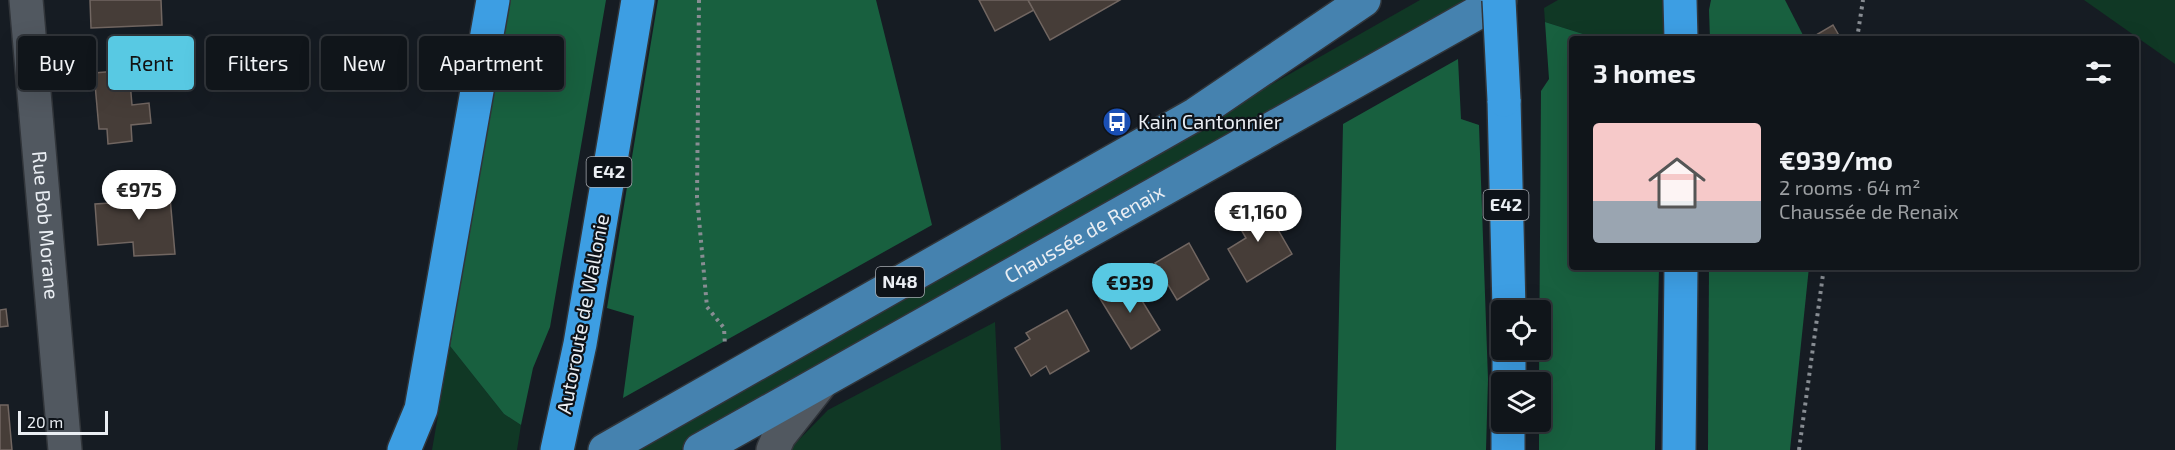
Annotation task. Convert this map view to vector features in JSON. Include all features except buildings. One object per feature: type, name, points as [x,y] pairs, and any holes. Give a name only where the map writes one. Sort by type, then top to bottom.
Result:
[{"type":"highway","points":[[405,450],[421,408],[493,0]]},
{"type":"highway","name":"Autoroute de Wallonie","points":[[557,450],[580,344],[638,0]]},
{"type":"highway","name":"E42","points":[[1500,0],[1509,300]]},
{"type":"highway","points":[[1680,0],[1681,36]]},
{"type":"highway","points":[[1679,450],[1681,270]]},
{"type":"highway","points":[[1508,432],[1508,450]]},
{"type":"main road","name":"N48","points":[[605,450],[1196,114],[1364,0]]},
{"type":"main road","name":"Chaussée de Renaix","points":[[700,450],[1500,0]]},
{"type":"street","name":"Rue Bob Morane","points":[[26,0],[65,450]]},
{"type":"street","points":[[773,450],[779,436],[820,384]]},
{"type":"path","points":[[699,0],[697,197],[707,307],[724,328],[728,380]]},
{"type":"path","points":[[1857,36],[1863,0]]},
{"type":"path","points":[[1799,450],[1824,270]]},
{"type":"green space","points":[[508,0],[606,0],[550,327],[533,368],[521,425],[504,414],[450,346],[493,90],[564,90],[564,36],[502,36]]},
{"type":"green space","points":[[658,0],[876,0],[932,225],[623,398],[634,316],[607,308]]},
{"type":"green space","points":[[1420,0],[1480,0],[681,450],[628,450]]},
{"type":"green space","points":[[1558,0],[1664,0],[1665,36],[1589,36],[1545,22],[1544,8]]},
{"type":"green space","points":[[1711,0],[1785,0],[1803,36],[1710,36]]},
{"type":"green space","points":[[2084,0],[2175,0],[2175,64],[2139,39],[2139,36],[2135,36]]},
{"type":"green space","points":[[1545,22],[1589,36],[1569,36],[1569,270],[1659,270],[1655,450],[1539,450],[1539,432],[1551,432],[1551,372],[1539,372],[1539,360],[1551,360],[1551,300],[1540,300],[1541,91],[1549,79]]},
{"type":"green space","points":[[1458,59],[1461,119],[1479,125],[1488,379],[1486,450],[1336,450],[1343,124]]},
{"type":"green space","points":[[1709,270],[1809,270],[1790,450],[1708,450]]},
{"type":"green space","points":[[995,322],[1001,450],[789,450],[828,410]]},
{"type":"green space","points":[[450,346],[504,414],[521,425],[517,450],[432,450]]},
{"type":"place","name":"Kain Cantonnier","points":[[1117,122]]}]
